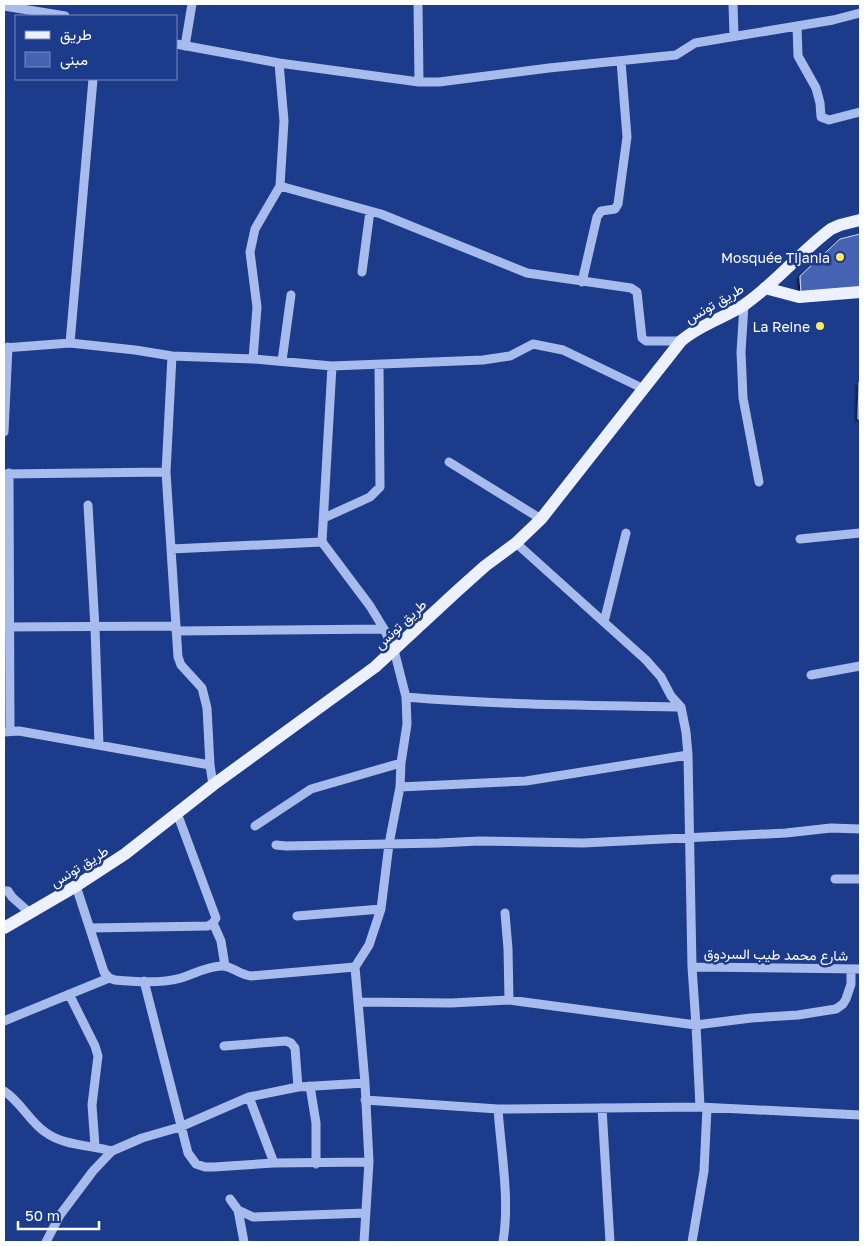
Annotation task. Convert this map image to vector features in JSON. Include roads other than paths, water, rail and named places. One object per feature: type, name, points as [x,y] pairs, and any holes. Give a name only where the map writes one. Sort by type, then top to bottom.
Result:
[{"type":"main road","name":"طريق تونس","points":[[4,928],[76,886],[125,854],[213,785],[333,698],[394,650],[471,579],[516,543],[541,519],[681,341],[692,332],[744,305],[831,229],[860,220]]},
{"type":"main road","name":"طريق تونس","points":[[765,288],[799,297],[860,292]]},
{"type":"street","points":[[192,4],[180,45],[279,63],[419,82],[439,82],[676,55],[695,43],[833,20],[860,13]]},
{"type":"street","points":[[418,4],[419,82]]},
{"type":"street","points":[[732,4],[734,36]]},
{"type":"street","points":[[4,17],[4,6],[59,15]]},
{"type":"street","points":[[797,26],[798,56],[815,85],[823,119],[829,120],[860,112]]},
{"type":"street","points":[[582,282],[597,217],[601,211],[614,209],[618,204],[627,137],[621,61]]},
{"type":"street","points":[[252,359],[257,307],[250,252],[254,230],[280,186],[284,121],[279,63]]},
{"type":"street","points":[[70,343],[93,80]]},
{"type":"street","points":[[280,186],[370,211],[526,273],[631,288],[637,292],[642,338],[646,341],[681,341]]},
{"type":"street","points":[[362,272],[370,211]]},
{"type":"street","points":[[282,361],[291,295]]},
{"type":"street","points":[[744,305],[741,352],[743,398],[759,482]]},
{"type":"street","points":[[4,432],[6,348],[70,343],[172,356],[252,359],[332,366],[443,363],[510,356],[533,344],[563,350],[644,389]]},
{"type":"street","points":[[172,356],[166,472],[178,657],[181,664],[202,688],[209,727],[210,765],[213,785]]},
{"type":"street","points":[[324,518],[370,497],[380,487],[379,365]]},
{"type":"street","points":[[332,366],[322,542],[370,606],[394,650],[406,697],[407,724],[401,763],[400,787],[389,844],[381,909],[369,945],[355,967],[365,1083],[364,1100],[368,1162],[364,1242]]},
{"type":"street","points":[[449,462],[541,519]]},
{"type":"street","points":[[166,472],[6,474],[7,732],[19,732],[99,745],[210,765]]},
{"type":"street","points":[[88,504],[99,745]]},
{"type":"street","points":[[604,622],[626,533]]},
{"type":"street","points":[[800,539],[860,533]]},
{"type":"street","points":[[171,549],[322,542]]},
{"type":"street","points":[[516,543],[646,660],[681,707],[688,754],[692,967],[703,1108],[704,1171],[692,1242]]},
{"type":"street","points":[[7,627],[384,629]]},
{"type":"street","points":[[811,676],[860,666]]},
{"type":"street","points":[[406,697],[536,704],[681,707]]},
{"type":"street","points":[[400,787],[526,781],[688,754]]},
{"type":"street","points":[[255,826],[311,789],[401,763]]},
{"type":"street","points":[[90,928],[208,926],[213,923],[216,918],[177,813]]},
{"type":"street","points":[[276,845],[479,841],[583,843],[799,832],[831,828],[860,829]]},
{"type":"street","points":[[835,879],[860,878]]},
{"type":"street","points":[[76,886],[104,972],[110,978],[122,981],[179,978],[209,968],[225,966],[242,975],[251,976],[355,967]]},
{"type":"street","points":[[4,891],[8,891],[30,913]]},
{"type":"street","points":[[296,916],[381,909]]},
{"type":"street","points":[[505,913],[509,1000]]},
{"type":"street","points":[[213,923],[221,941],[225,966]]},
{"type":"street","name":"شارع محمد طيب السردوق","points":[[692,967],[856,969]]},
{"type":"street","points":[[359,1002],[422,1003],[509,1000],[696,1025],[751,1018],[798,1015],[839,1007],[846,999],[856,969]]},
{"type":"street","points":[[4,1020],[110,978]]},
{"type":"street","points":[[144,981],[180,1127],[188,1153],[196,1164],[214,1168],[274,1163],[368,1162]]},
{"type":"street","points":[[69,994],[96,1046],[98,1056],[92,1105],[95,1146]]},
{"type":"street","points":[[224,1046],[286,1041],[291,1043],[294,1048],[298,1087]]},
{"type":"street","points":[[46,1242],[60,1215],[93,1171],[112,1152],[142,1138],[180,1127],[249,1097],[298,1087],[365,1083]]},
{"type":"street","points":[[310,1086],[316,1124],[316,1164]]},
{"type":"street","points":[[4,1092],[18,1102],[45,1132],[59,1140],[95,1146],[112,1152]]},
{"type":"street","points":[[249,1097],[274,1163]]},
{"type":"street","points":[[364,1100],[498,1109],[703,1108],[860,1115]]},
{"type":"street","points":[[602,1108],[610,1242]]},
{"type":"street","points":[[498,1109],[505,1194],[506,1228],[503,1242]]},
{"type":"street","points":[[230,1199],[238,1210],[244,1242]]},
{"type":"street","points":[[238,1210],[253,1217],[366,1213]]},
{"type":"place","name":"Mosquée Tijania","points":[[840,257]]},
{"type":"place","name":"La Reine","points":[[820,326]]}]
